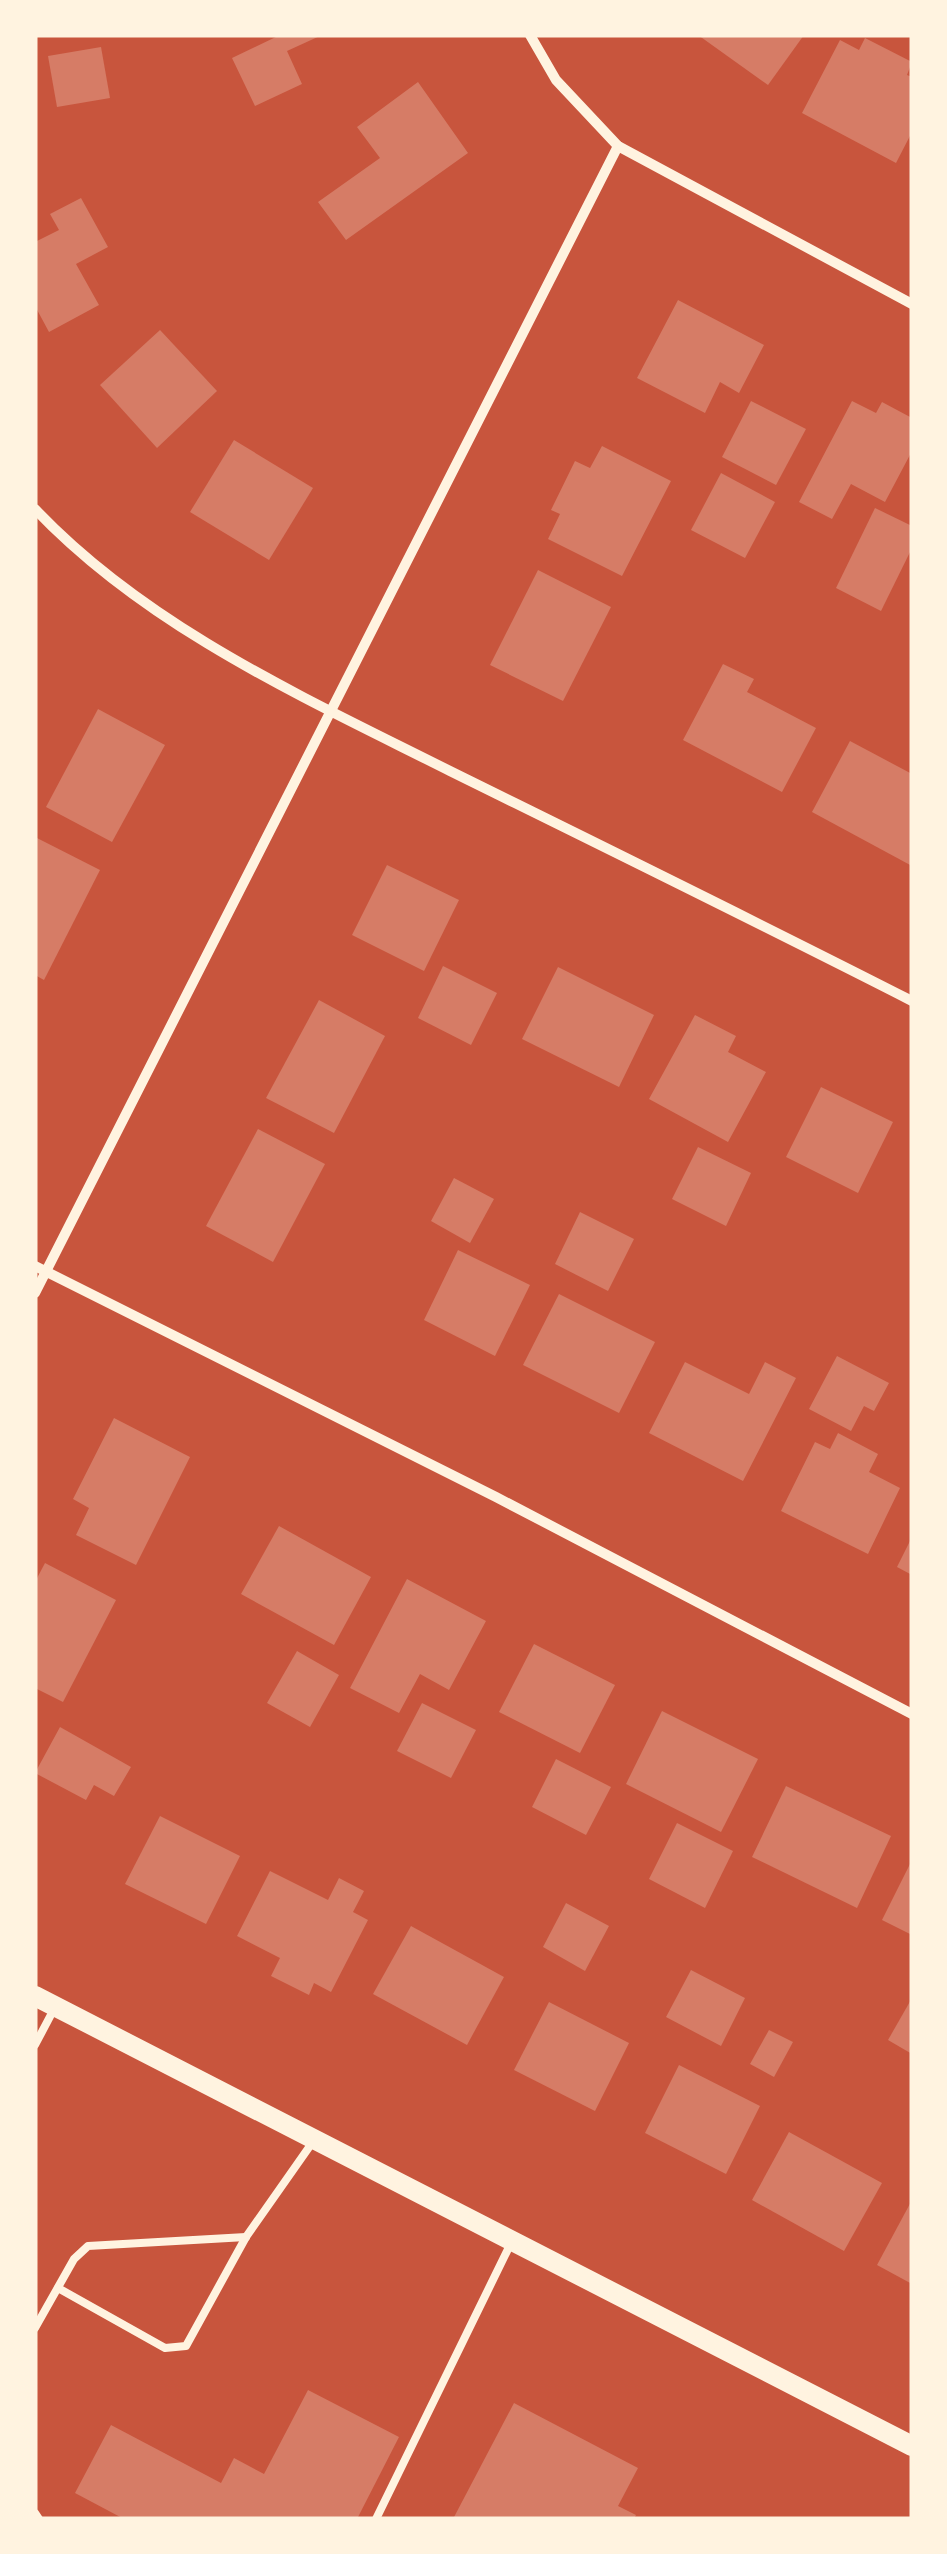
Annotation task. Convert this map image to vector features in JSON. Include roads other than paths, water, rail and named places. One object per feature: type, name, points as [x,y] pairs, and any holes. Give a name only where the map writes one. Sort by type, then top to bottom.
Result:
[{"type":"main road","points":[[35,1996],[912,2446]]},
{"type":"street","points":[[530,35],[556,80],[618,146],[912,304]]},
{"type":"street","points":[[35,1293],[40,1269],[331,711],[618,146]]},
{"type":"street","points":[[35,509],[130,593],[200,638],[331,711],[912,1001]]},
{"type":"street","points":[[40,1269],[496,1497],[912,1714]]},
{"type":"lane","points":[[35,2045],[55,2006]]},
{"type":"lane","points":[[58,2288],[165,2348],[186,2346],[246,2237],[315,2139]]},
{"type":"lane","points":[[35,2328],[74,2259],[88,2246],[246,2237]]},
{"type":"lane","points":[[376,2519],[512,2241]]}]
